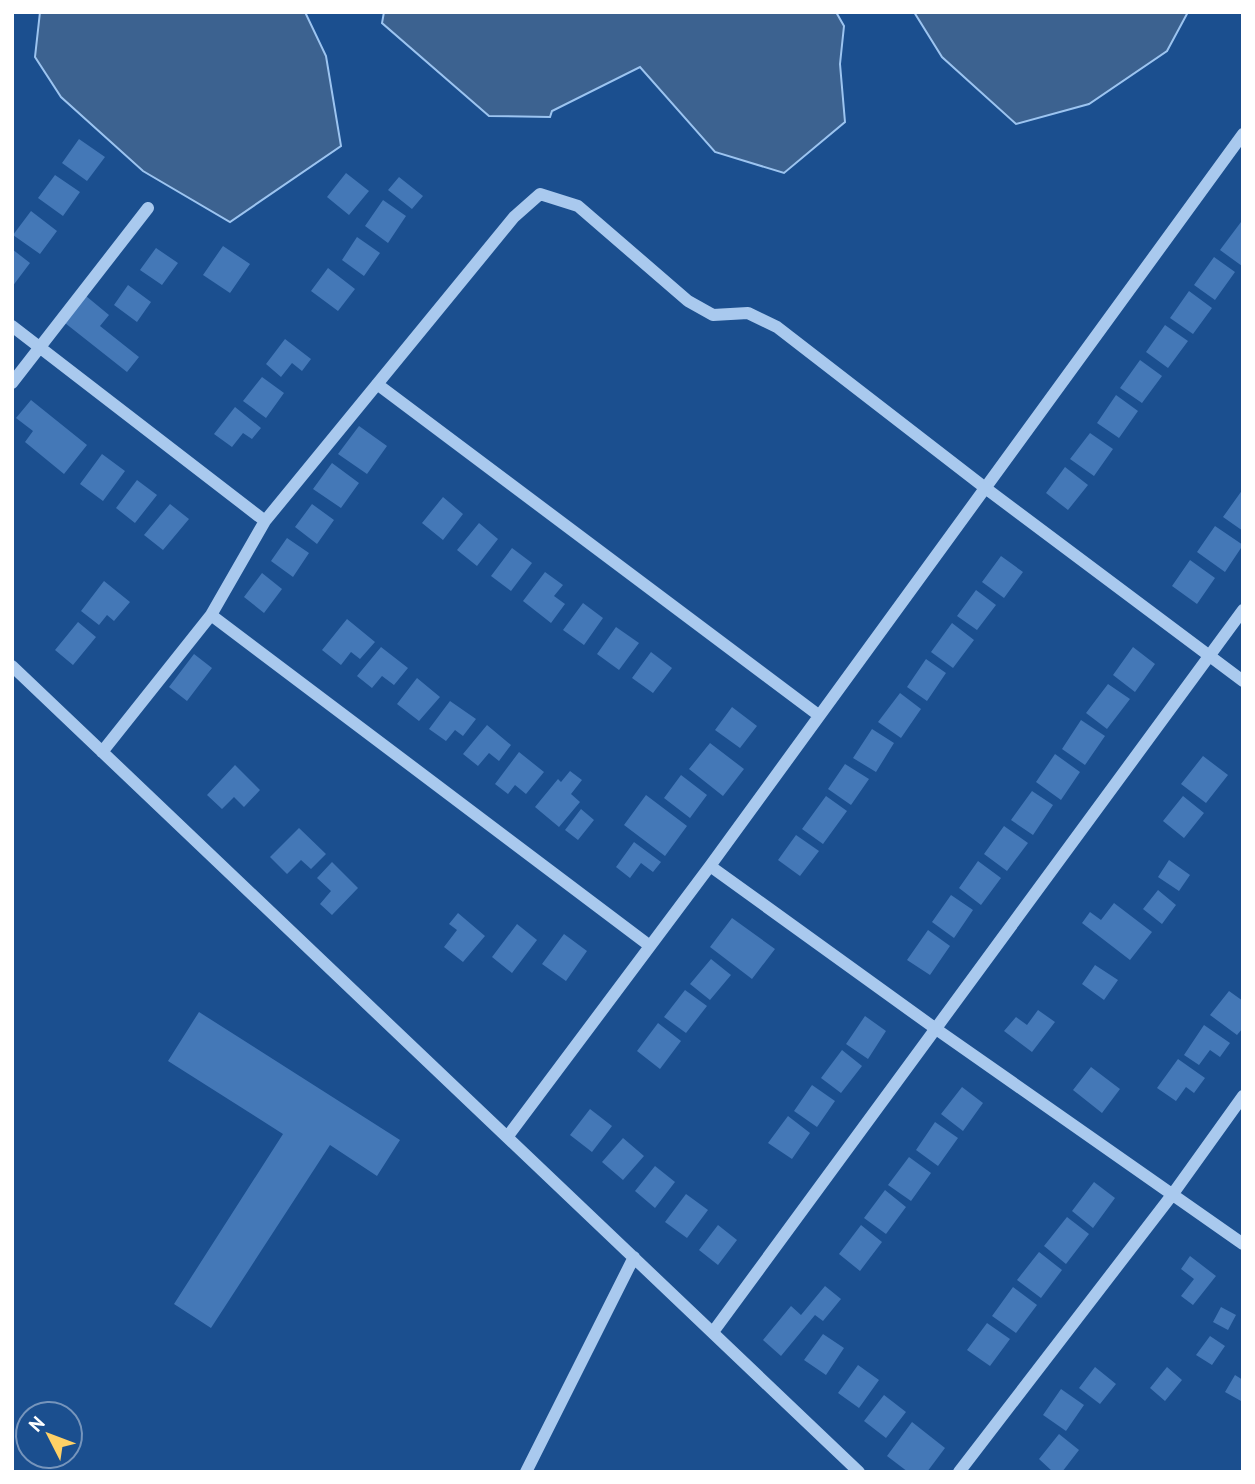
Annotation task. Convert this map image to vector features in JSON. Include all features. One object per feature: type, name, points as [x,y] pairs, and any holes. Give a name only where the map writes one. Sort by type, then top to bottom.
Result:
[{"type":"street","points":[[508,1136],[710,866],[817,714],[1243,134]]},
{"type":"street","points":[[102,752],[211,615],[265,521],[514,217],[540,194],[578,206],[688,301],[713,315],[748,313],[777,327],[984,487],[1243,681]]},
{"type":"street","points":[[12,383],[148,208]]},
{"type":"street","points":[[12,326],[265,521]]},
{"type":"street","points":[[377,384],[817,714]]},
{"type":"street","points":[[713,1332],[1243,610]]},
{"type":"street","points":[[211,615],[650,946]]},
{"type":"street","points":[[12,666],[859,1472]]},
{"type":"street","points":[[710,866],[936,1029],[1243,1244]]},
{"type":"street","points":[[959,1472],[1172,1195],[1243,1096]]},
{"type":"street","points":[[526,1472],[635,1257]]},
{"type":"water","points":[[40,12],[305,12],[326,56],[341,146],[230,222],[143,171],[61,97],[35,57]]},
{"type":"water","points":[[384,12],[836,12],[844,26],[840,64],[845,122],[784,173],[715,152],[640,67],[552,111],[550,117],[489,116],[382,23]]},
{"type":"water","points":[[914,12],[1188,12],[1167,51],[1089,104],[1016,124],[942,57]]},
{"type":"building","points":[[79,139],[105,157],[87,181],[62,163]]},
{"type":"building","points":[[346,173],[369,191],[349,215],[327,197]]},
{"type":"building","points":[[55,175],[80,192],[63,216],[38,198]]},
{"type":"building","points":[[399,177],[423,196],[412,209],[388,190]]},
{"type":"building","points":[[383,200],[406,216],[388,243],[365,226]]},
{"type":"building","points":[[31,211],[57,231],[40,254],[13,235]]},
{"type":"building","points":[[1241,222],[1243,224],[1242,266],[1220,250]]},
{"type":"building","points":[[357,237],[380,253],[364,276],[342,260]]},
{"type":"building","points":[[223,246],[250,264],[230,293],[203,275]]},
{"type":"building","points":[[156,248],[178,263],[162,285],[140,270]]},
{"type":"building","points":[[12,249],[30,263],[12,287]]},
{"type":"building","points":[[1214,257],[1235,272],[1215,300],[1194,285]]},
{"type":"building","points":[[328,268],[355,289],[338,311],[311,291]]},
{"type":"building","points":[[128,285],[151,302],[137,322],[114,305]]},
{"type":"building","points":[[1189,291],[1212,308],[1193,334],[1170,318]]},
{"type":"building","points":[[86,296],[109,315],[100,326],[139,357],[127,372],[65,323]]},
{"type":"building","points":[[1165,325],[1188,341],[1168,368],[1146,352]]},
{"type":"building","points":[[285,339],[311,359],[302,371],[292,363],[281,377],[266,364]]},
{"type":"building","points":[[1140,360],[1162,376],[1142,403],[1120,388]]},
{"type":"building","points":[[262,377],[284,393],[266,418],[243,401]]},
{"type":"building","points":[[1116,395],[1138,411],[1119,438],[1097,423]]},
{"type":"building","points":[[31,400],[87,445],[64,474],[25,442],[33,431],[16,418]]},
{"type":"building","points":[[235,407],[261,428],[252,439],[243,433],[232,447],[214,434]]},
{"type":"building","points":[[359,426],[387,446],[367,474],[338,454]]},
{"type":"building","points":[[1090,433],[1113,449],[1094,476],[1070,459]]},
{"type":"building","points":[[102,454],[125,471],[103,501],[80,484]]},
{"type":"building","points":[[332,463],[359,483],[341,508],[313,489]]},
{"type":"building","points":[[1065,467],[1088,485],[1068,510],[1046,493]]},
{"type":"building","points":[[137,480],[157,495],[135,523],[116,508]]},
{"type":"building","points":[[1243,489],[1243,531],[1223,517]]},
{"type":"building","points":[[443,497],[463,514],[443,540],[422,523]]},
{"type":"building","points":[[170,504],[189,519],[163,550],[144,535]]},
{"type":"building","points":[[312,504],[334,520],[317,544],[295,527]]},
{"type":"building","points":[[479,523],[498,539],[477,566],[457,550]]},
{"type":"building","points":[[1215,526],[1243,545],[1225,572],[1197,552]]},
{"type":"building","points":[[287,538],[309,553],[293,577],[271,561]]},
{"type":"building","points":[[512,548],[532,563],[511,591],[491,576]]},
{"type":"building","points":[[1001,556],[1023,572],[1004,598],[982,582]]},
{"type":"building","points":[[1190,560],[1215,578],[1197,604],[1172,586]]},
{"type":"building","points":[[545,572],[563,585],[554,596],[565,604],[551,623],[523,601]]},
{"type":"building","points":[[262,573],[282,589],[264,613],[244,597]]},
{"type":"building","points":[[104,581],[130,602],[114,621],[107,615],[99,625],[81,611]]},
{"type":"building","points":[[976,590],[996,605],[977,630],[957,616]]},
{"type":"building","points":[[583,603],[603,618],[584,645],[563,630]]},
{"type":"building","points":[[347,619],[375,642],[360,659],[351,652],[341,665],[322,650]]},
{"type":"building","points":[[78,622],[96,637],[73,665],[55,650]]},
{"type":"building","points":[[952,623],[974,640],[953,668],[931,652]]},
{"type":"building","points":[[616,627],[639,643],[619,670],[597,654]]},
{"type":"building","points":[[381,647],[408,668],[394,685],[382,676],[372,688],[357,676]]},
{"type":"building","points":[[1133,647],[1155,664],[1135,692],[1113,675]]},
{"type":"building","points":[[651,652],[672,668],[653,693],[632,678]]},
{"type":"building","points":[[194,654],[212,668],[187,701],[169,687]]},
{"type":"building","points":[[926,659],[946,673],[927,701],[907,687]]},
{"type":"building","points":[[417,678],[440,697],[419,721],[397,704]]},
{"type":"building","points":[[1108,684],[1130,699],[1107,729],[1086,713]]},
{"type":"building","points":[[900,693],[921,709],[901,738],[878,722]]},
{"type":"building","points":[[450,701],[476,719],[463,736],[455,730],[446,741],[429,729]]},
{"type":"building","points":[[732,707],[757,726],[740,748],[715,730]]},
{"type":"building","points":[[1081,720],[1105,736],[1085,765],[1062,749]]},
{"type":"building","points":[[487,725],[511,745],[499,761],[489,753],[478,766],[463,754]]},
{"type":"building","points":[[872,729],[894,743],[876,772],[853,758]]},
{"type":"building","points":[[710,743],[744,769],[723,796],[689,769]]},
{"type":"building","points":[[519,752],[544,772],[526,794],[515,785],[508,794],[495,784]]},
{"type":"building","points":[[1055,754],[1080,772],[1061,800],[1036,782]]},
{"type":"building","points":[[1203,756],[1228,775],[1206,803],[1181,784]]},
{"type":"building","points":[[845,764],[869,779],[851,805],[828,789]]},
{"type":"building","points":[[235,765],[260,790],[244,807],[234,797],[222,809],[207,795]]},
{"type":"building","points":[[570,771],[582,780],[571,794],[580,802],[559,827],[535,807],[558,779],[561,782]]},
{"type":"building","points":[[681,775],[707,795],[690,818],[664,798]]},
{"type":"building","points":[[1032,791],[1053,805],[1033,835],[1011,820]]},
{"type":"building","points":[[646,795],[687,826],[665,856],[624,825]]},
{"type":"building","points":[[826,796],[847,811],[823,844],[802,829]]},
{"type":"building","points":[[1183,796],[1204,813],[1184,838],[1163,821]]},
{"type":"building","points":[[581,809],[594,820],[578,840],[565,830]]},
{"type":"building","points":[[1004,826],[1028,843],[1007,871],[984,854]]},
{"type":"building","points":[[299,828],[326,854],[311,869],[301,860],[287,874],[270,857]]},
{"type":"building","points":[[796,835],[819,851],[800,876],[778,860]]},
{"type":"building","points":[[634,842],[661,862],[653,872],[641,863],[630,878],[616,867]]},
{"type":"building","points":[[1169,860],[1190,875],[1179,891],[1158,877]]},
{"type":"building","points":[[978,861],[1001,878],[981,905],[959,888]]},
{"type":"building","points":[[332,862],[358,888],[332,915],[320,904],[331,891],[317,878]]},
{"type":"building","points":[[1158,890],[1176,905],[1162,924],[1143,909]]},
{"type":"building","points":[[951,895],[973,910],[954,938],[932,922]]},
{"type":"building","points":[[1114,903],[1152,932],[1130,960],[1082,923],[1090,912],[1101,920]]},
{"type":"building","points":[[458,913],[485,936],[463,962],[444,947],[457,930],[449,924]]},
{"type":"building","points":[[732,918],[775,949],[752,979],[710,947]]},
{"type":"building","points":[[517,924],[537,940],[512,973],[492,957]]},
{"type":"building","points":[[928,930],[950,946],[930,975],[907,960]]},
{"type":"building","points":[[564,934],[587,951],[566,981],[542,964]]},
{"type":"building","points":[[711,959],[731,975],[710,1000],[690,984]]},
{"type":"building","points":[[1095,965],[1118,980],[1104,1000],[1082,984]]},
{"type":"building","points":[[685,990],[707,1006],[686,1033],[664,1017]]},
{"type":"building","points":[[1229,991],[1243,1001],[1243,1028],[1237,1035],[1210,1015]]},
{"type":"building","points":[[1038,1010],[1055,1022],[1032,1052],[1004,1031],[1016,1017],[1027,1025]]},
{"type":"building","points":[[199,1012],[400,1140],[377,1176],[330,1145],[211,1328],[174,1304],[283,1134],[168,1061]]},
{"type":"building","points":[[865,1016],[886,1031],[868,1059],[846,1044]]},
{"type":"building","points":[[658,1023],[681,1041],[660,1069],[637,1051]]},
{"type":"building","points":[[1204,1025],[1230,1043],[1220,1057],[1210,1050],[1199,1065],[1184,1055]]},
{"type":"building","points":[[842,1050],[862,1066],[841,1093],[821,1078]]},
{"type":"building","points":[[1178,1059],[1205,1078],[1194,1093],[1186,1087],[1176,1101],[1157,1088]]},
{"type":"building","points":[[1091,1067],[1120,1089],[1102,1113],[1073,1090]]},
{"type":"building","points":[[812,1085],[835,1101],[817,1127],[794,1111]]},
{"type":"building","points":[[962,1087],[983,1103],[963,1131],[941,1114]]},
{"type":"building","points":[[590,1109],[612,1126],[592,1152],[570,1135]]},
{"type":"building","points":[[788,1116],[810,1133],[792,1159],[768,1143]]},
{"type":"building","points":[[935,1122],[958,1138],[938,1166],[916,1150]]},
{"type":"building","points":[[623,1138],[644,1156],[623,1180],[602,1162]]},
{"type":"building","points":[[909,1157],[931,1173],[911,1201],[888,1185]]},
{"type":"building","points":[[655,1166],[675,1182],[655,1208],[635,1191]]},
{"type":"building","points":[[1094,1182],[1115,1198],[1093,1228],[1072,1211]]},
{"type":"building","points":[[885,1190],[906,1207],[886,1234],[864,1218]]},
{"type":"building","points":[[686,1194],[708,1210],[687,1238],[665,1222]]},
{"type":"building","points":[[1067,1217],[1089,1234],[1066,1264],[1044,1246]]},
{"type":"building","points":[[718,1225],[737,1240],[718,1265],[699,1250]]},
{"type":"building","points":[[861,1225],[882,1242],[860,1271],[839,1254]]},
{"type":"building","points":[[1039,1252],[1062,1270],[1041,1298],[1017,1280]]},
{"type":"building","points":[[1190,1256],[1216,1276],[1193,1305],[1181,1296],[1194,1279],[1181,1269]]},
{"type":"building","points":[[825,1286],[841,1299],[823,1321],[815,1315],[781,1356],[763,1340],[791,1306],[801,1315]]},
{"type":"building","points":[[1013,1287],[1037,1305],[1016,1333],[992,1316]]},
{"type":"building","points":[[1221,1307],[1236,1315],[1228,1330],[1213,1322]]},
{"type":"building","points":[[987,1323],[1010,1339],[990,1366],[967,1350]]},
{"type":"building","points":[[823,1334],[844,1348],[826,1375],[804,1360]]},
{"type":"building","points":[[1210,1336],[1225,1346],[1212,1365],[1196,1355]]},
{"type":"building","points":[[858,1365],[879,1380],[859,1408],[838,1393]]},
{"type":"building","points":[[1095,1367],[1116,1384],[1100,1404],[1079,1388]]},
{"type":"building","points":[[1167,1367],[1182,1380],[1165,1401],[1150,1388]]},
{"type":"building","points":[[1235,1375],[1243,1380],[1241,1401],[1225,1392]]},
{"type":"building","points":[[1061,1389],[1084,1405],[1066,1431],[1043,1415]]},
{"type":"building","points":[[884,1395],[906,1412],[886,1438],[864,1421]]},
{"type":"building","points":[[912,1422],[945,1448],[927,1472],[908,1472],[887,1456]]},
{"type":"building","points":[[1059,1434],[1079,1450],[1062,1472],[1053,1472],[1039,1459]]}]
